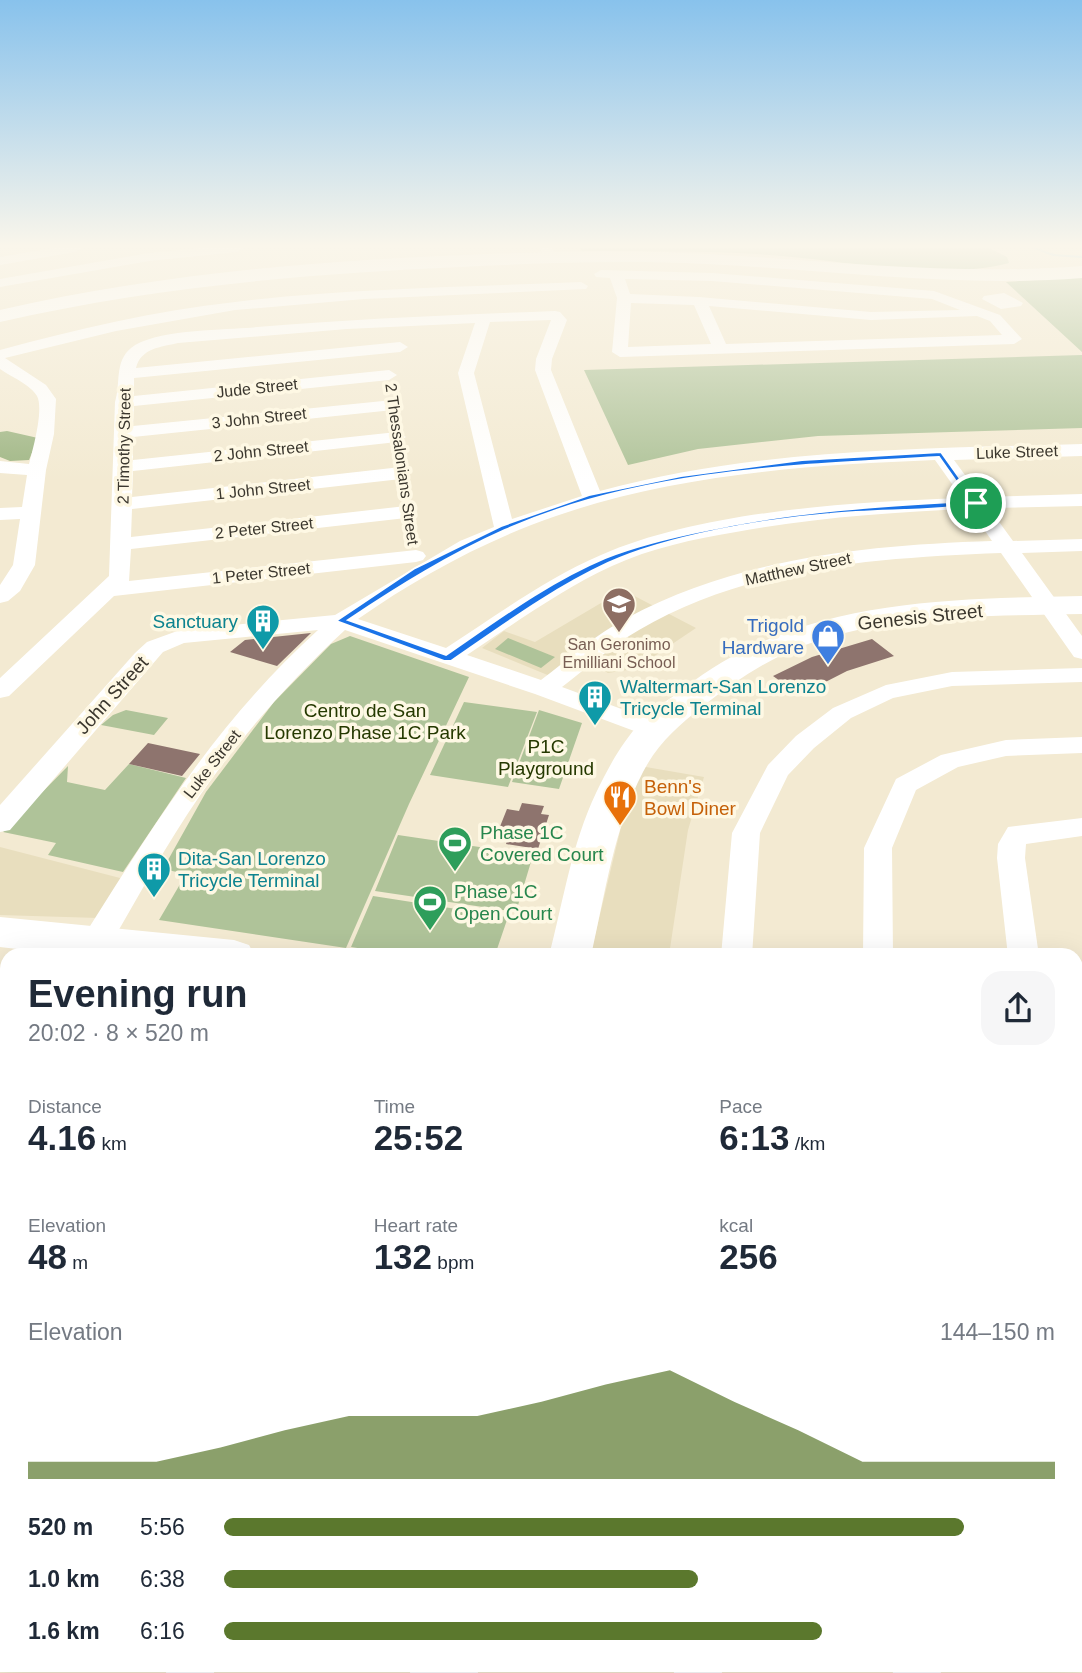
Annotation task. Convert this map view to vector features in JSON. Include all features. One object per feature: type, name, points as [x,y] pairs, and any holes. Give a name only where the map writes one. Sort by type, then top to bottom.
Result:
[{"type":"street","points":[[0,355],[83,332],[116,326]]},
{"type":"street","name":"2 Timothy Street","points":[[0,691],[120,578],[126,374],[130,359],[137,351],[164,340],[320,326]]},
{"type":"street","name":"2 Thessalonians Street","points":[[411,326],[389,375],[404,493],[417,563]]},
{"type":"street","points":[[481,326],[466,373],[504,528]]},
{"type":"street","name":"2 Timothy Street","points":[[556,326],[544,359],[543,370],[592,497]]},
{"type":"street","points":[[622,326],[620,352],[1014,339],[1002,326]]},
{"type":"street","points":[[710,326],[721,350]]},
{"type":"street","points":[[786,326],[798,347]]},
{"type":"street","points":[[126,374],[400,347]]},
{"type":"street","points":[[0,362],[40,389],[47,399],[45,434],[30,512],[24,565],[12,586],[0,596]]},
{"type":"street","name":"Jude Street","points":[[124,402],[389,375]]},
{"type":"street","name":"3 John Street","points":[[126,432],[393,405]]},
{"type":"street","name":"2 John Street","points":[[125,466],[397,437]]},
{"type":"street","name":"Luke Street","points":[[96,942],[174,814],[269,692],[341,621],[417,563],[592,497],[681,479],[802,463],[1082,450]]},
{"type":"street","points":[[941,455],[1082,652]]},
{"type":"street","points":[[0,467],[37,470]]},
{"type":"street","name":"1 John Street","points":[[124,504],[404,493]]},
{"type":"street","name":"2 Peter Street","points":[[122,544],[404,493]]},
{"type":"street","points":[[447,659],[539,596],[606,561],[655,543],[755,522],[829,511],[1082,500]]},
{"type":"street","points":[[0,514],[30,512]]},
{"type":"street","name":"Matthew Street","points":[[544,689],[634,623],[701,592],[778,571],[871,555],[1082,545]]},
{"type":"street","name":"1 Peter Street","points":[[105,590],[417,563]]},
{"type":"street","points":[[0,566],[24,565]]},
{"type":"street","name":"Genesis Street","points":[[572,948],[605,814],[631,761],[653,730],[712,682],[765,651],[813,632],[889,617],[1082,604]]},
{"type":"street","points":[[341,621],[447,659],[544,689],[653,730]]},
{"type":"street","name":"John Street","points":[[0,823],[155,647],[180,637],[341,621]]},
{"type":"street","points":[[737,948],[746,833],[777,771],[805,742],[842,713],[886,692],[951,679],[1082,675]]},
{"type":"street","points":[[878,948],[878,848],[905,785],[950,761],[1006,748],[1082,745]]},
{"type":"street","points":[[1023,948],[1011,858],[1012,845],[1018,834],[1081,829]]},
{"type":"street","points":[[0,932],[155,948]]},
{"type":"shaded area","name":"San Geronimo Emilliani School","points":[[623,590],[696,628],[633,669],[608,673],[585,660],[550,676],[482,648],[504,631],[535,642]]},
{"type":"shaded area","points":[[640,766],[704,777],[688,830],[670,948],[592,948],[628,798]]},
{"type":"shaded area","points":[[0,847],[124,879],[99,918],[0,915]]},
{"type":"green space","points":[[1054,326],[1082,326],[1082,352]]},
{"type":"green space","points":[[1082,355],[1082,428],[818,436],[698,449],[628,465],[584,370]]},
{"type":"green space","points":[[0,432],[38,438],[29,460],[10,461],[0,457]]},
{"type":"green space","name":"Centro de San Lorenzo Phase 1C Park","points":[[350,636],[469,677],[409,804],[346,948],[159,920],[186,874],[163,869],[206,792],[274,702],[331,644]]},
{"type":"green space","points":[[508,638],[555,657],[541,668],[495,649]]},
{"type":"green space","points":[[464,702],[537,712],[508,787],[430,775]]},
{"type":"green space","points":[[126,710],[168,718],[154,735],[101,725],[113,715]]},
{"type":"green space","name":"P1C Playground","points":[[539,710],[582,723],[559,789],[512,782]]},
{"type":"green space","points":[[129,764],[186,778],[123,872],[48,855],[56,843],[3,832],[68,766],[67,782],[105,790]]},
{"type":"green space","name":"Phase 1C Covered Court","points":[[398,835],[533,855],[516,912],[375,891]]},
{"type":"green space","name":"Phase 1C Open Court","points":[[373,896],[508,917],[497,948],[351,947]]},
{"type":"building","name":"Sanctuary","points":[[311,633],[277,666],[230,652],[245,640]]},
{"type":"building","name":"Trigold Hardware","points":[[872,639],[894,656],[847,671],[800,695],[773,676],[812,657]]},
{"type":"building","points":[[148,743],[200,754],[182,776],[129,764]]},
{"type":"building","points":[[522,803],[544,806],[541,814],[549,815],[538,849],[506,844],[507,841],[495,839],[507,809],[519,811]]},
{"type":"place","name":"San Geronimo Emilliani School","points":[[619,634]]},
{"type":"place","name":"Sanctuary","points":[[263,651]]},
{"type":"place","name":"Trigold Hardware","points":[[828,666]]},
{"type":"place","name":"Waltermart-San Lorenzo Tricycle Terminal","points":[[595,727]]},
{"type":"place","name":"Benn's Bowl Diner","points":[[620,827]]},
{"type":"place","name":"Phase 1C Covered Court","points":[[455,873]]},
{"type":"place","name":"Dita-San Lorenzo Tricycle Terminal","points":[[154,899]]},
{"type":"place","name":"Phase 1C Open Court","points":[[430,932]]},
{"type":"route","points":[[941,455],[976,503],[829,511],[706,531],[655,543],[606,561],[539,596],[447,659],[341,621],[418,570],[504,528],[592,497],[681,479],[802,463],[941,455]]}]
